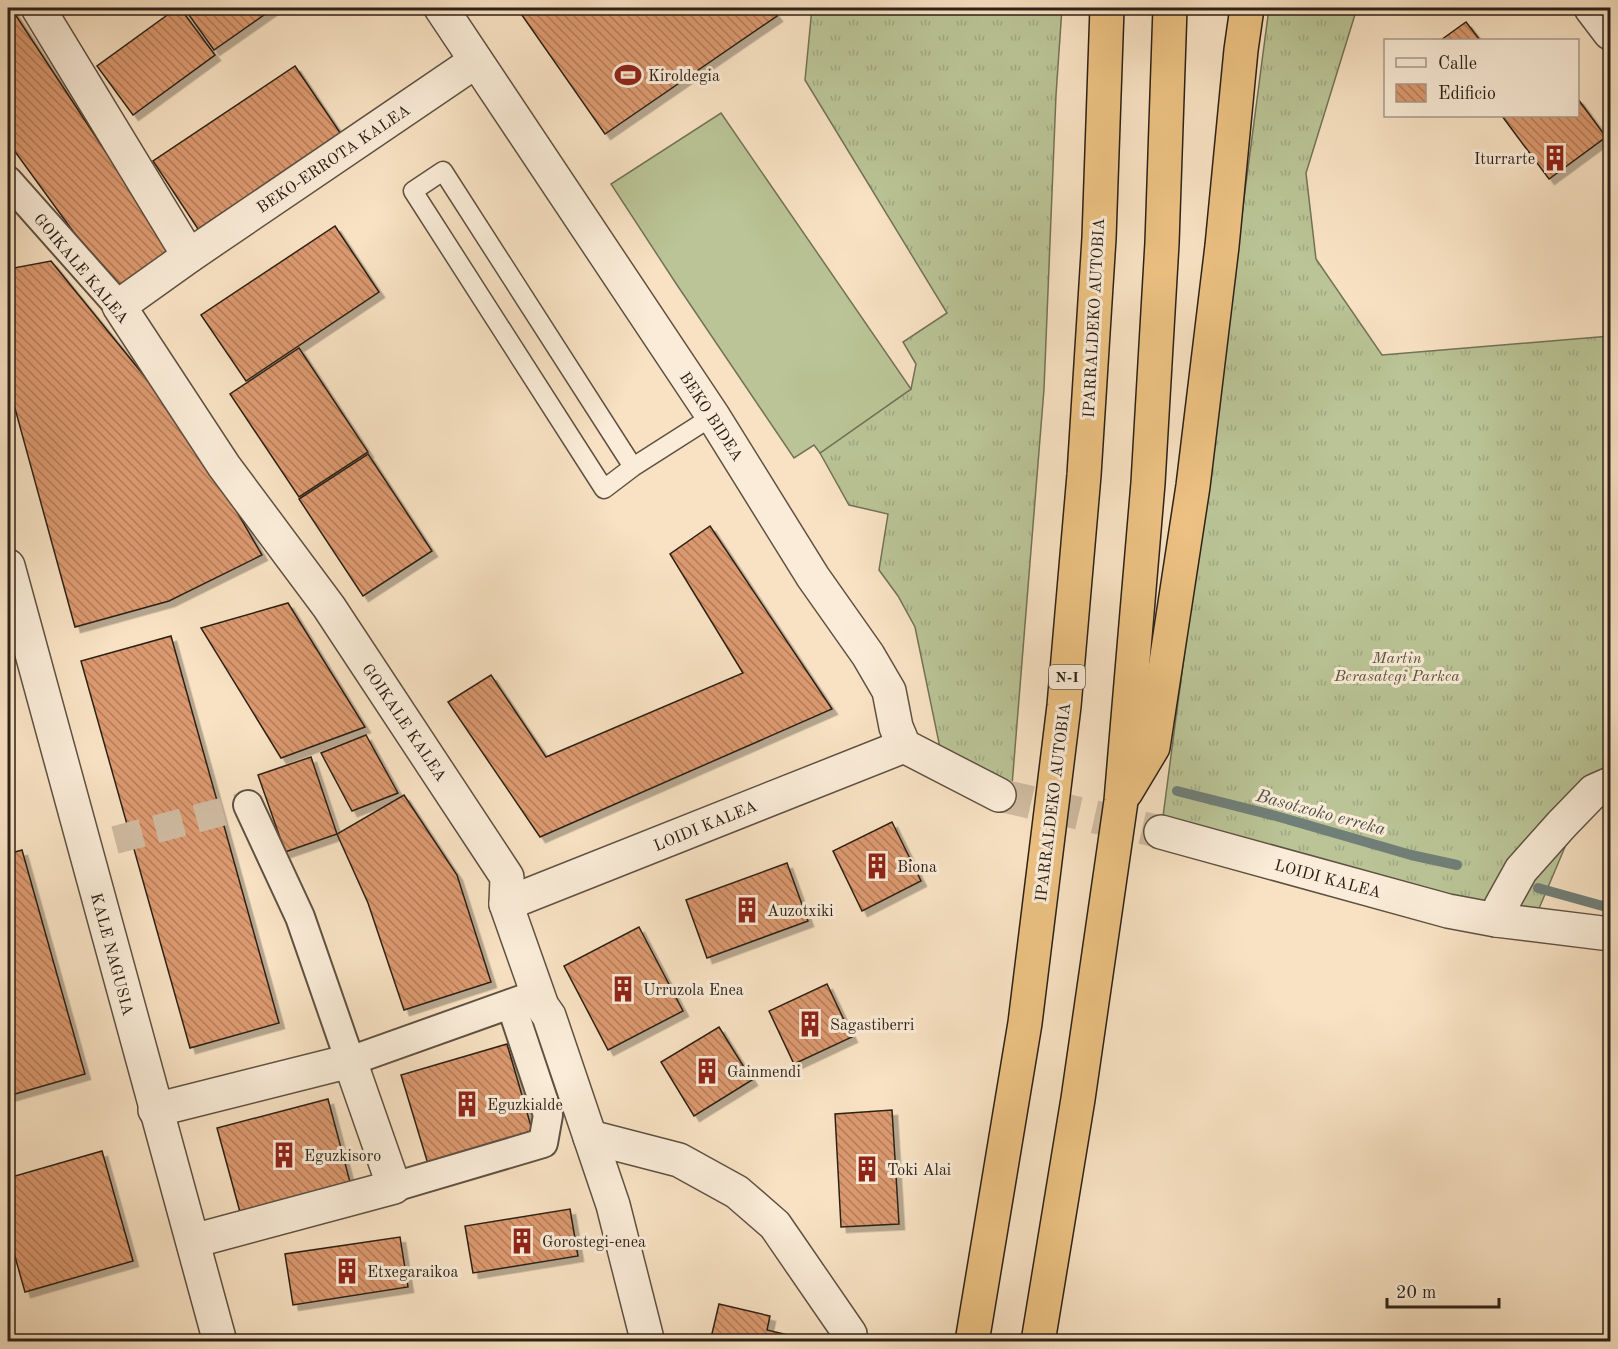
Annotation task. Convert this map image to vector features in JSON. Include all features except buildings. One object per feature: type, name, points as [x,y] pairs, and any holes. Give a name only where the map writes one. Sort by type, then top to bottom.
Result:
[{"type":"highway","name":"IPARRALDEKO AUTOBIA","points":[[972,1341],[1025,1023],[1064,706],[1085,464],[1099,238],[1107,8]]},
{"type":"highway","points":[[1038,1341],[1078,1099],[1121,801],[1148,472],[1162,243],[1170,8]]},
{"type":"highway","points":[[1121,801],[1153,747],[1193,486],[1222,246],[1246,8]]},
{"type":"street","points":[[38,8],[189,256]]},
{"type":"street","name":"BEKO BIDEA","points":[[441,8],[713,416],[813,577],[868,656],[889,692],[896,728],[904,746]]},
{"type":"street","points":[[1591,8],[1611,33]]},
{"type":"street","name":"BEKO-ERROTA KALEA","points":[[119,306],[476,61]]},
{"type":"street","name":"GOIKALE KALEA","points":[[8,180],[119,306],[224,466],[329,607],[507,877],[506,904],[524,999],[549,1016],[613,1205],[646,1341]]},
{"type":"street","name":"KALE NAGUSIA","points":[[8,566],[219,1341]]},
{"type":"street","points":[[904,746],[999,795]]},
{"type":"street","name":"LOIDI KALEA","points":[[506,904],[904,746]]},
{"type":"street","points":[[1496,920],[1521,870],[1594,791],[1611,784]]},
{"type":"street","points":[[248,805],[300,917],[394,1187]]},
{"type":"street","name":"LOIDI KALEA","points":[[1161,832],[1448,911],[1496,920],[1611,934]]},
{"type":"street","points":[[155,1110],[350,1061],[524,999],[548,1115],[543,1143],[394,1187],[193,1241]]},
{"type":"street","points":[[590,1137],[679,1160],[737,1192],[775,1225],[850,1334],[848,1341]]},
{"type":"lane","points":[[633,467],[443,171],[413,191],[604,489],[633,467],[713,416]]},
{"type":"green space","points":[[812,8],[1062,8],[1056,95],[1044,389],[1011,798],[944,767],[915,627],[898,596],[879,570],[888,514],[849,505],[820,453],[911,389],[916,364],[903,342],[947,313],[805,80]]},
{"type":"green space","name":"Martin Berasategi Parkea","points":[[1269,8],[1357,8],[1306,173],[1316,259],[1382,355],[1610,336],[1610,756],[1584,802],[1535,918],[1161,832]]},
{"type":"green space","points":[[721,113],[911,389],[820,453],[814,445],[794,458],[611,184]]},
{"type":"waterway","name":"Basotxoko erreka","points":[[1177,791],[1276,816],[1411,855],[1457,865]]},
{"type":"waterway","name":"Basotxoko erreka","points":[[1538,888],[1610,908]]},
{"type":"tunnel","points":[[999,795],[1161,832]]},
{"type":"tunnel","points":[[115,840],[248,805]]},
{"type":"place","name":"Kiroldegia","points":[[628,75]]},
{"type":"place","name":"Iturrarte","points":[[1555,158]]},
{"type":"place","name":"Biona","points":[[877,866]]},
{"type":"place","name":"Auzotxiki","points":[[747,910]]},
{"type":"place","name":"Urruzola Enea","points":[[623,989]]},
{"type":"place","name":"Sagastiberri","points":[[810,1024]]},
{"type":"place","name":"Gainmendi","points":[[707,1071]]},
{"type":"place","name":"Eguzkialde","points":[[467,1104]]},
{"type":"place","name":"Eguzkisoro","points":[[284,1155]]},
{"type":"place","name":"Toki Alai","points":[[867,1169]]},
{"type":"place","name":"Gorostegi-enea","points":[[522,1241]]},
{"type":"place","name":"Etxegaraikoa","points":[[347,1271]]}]
